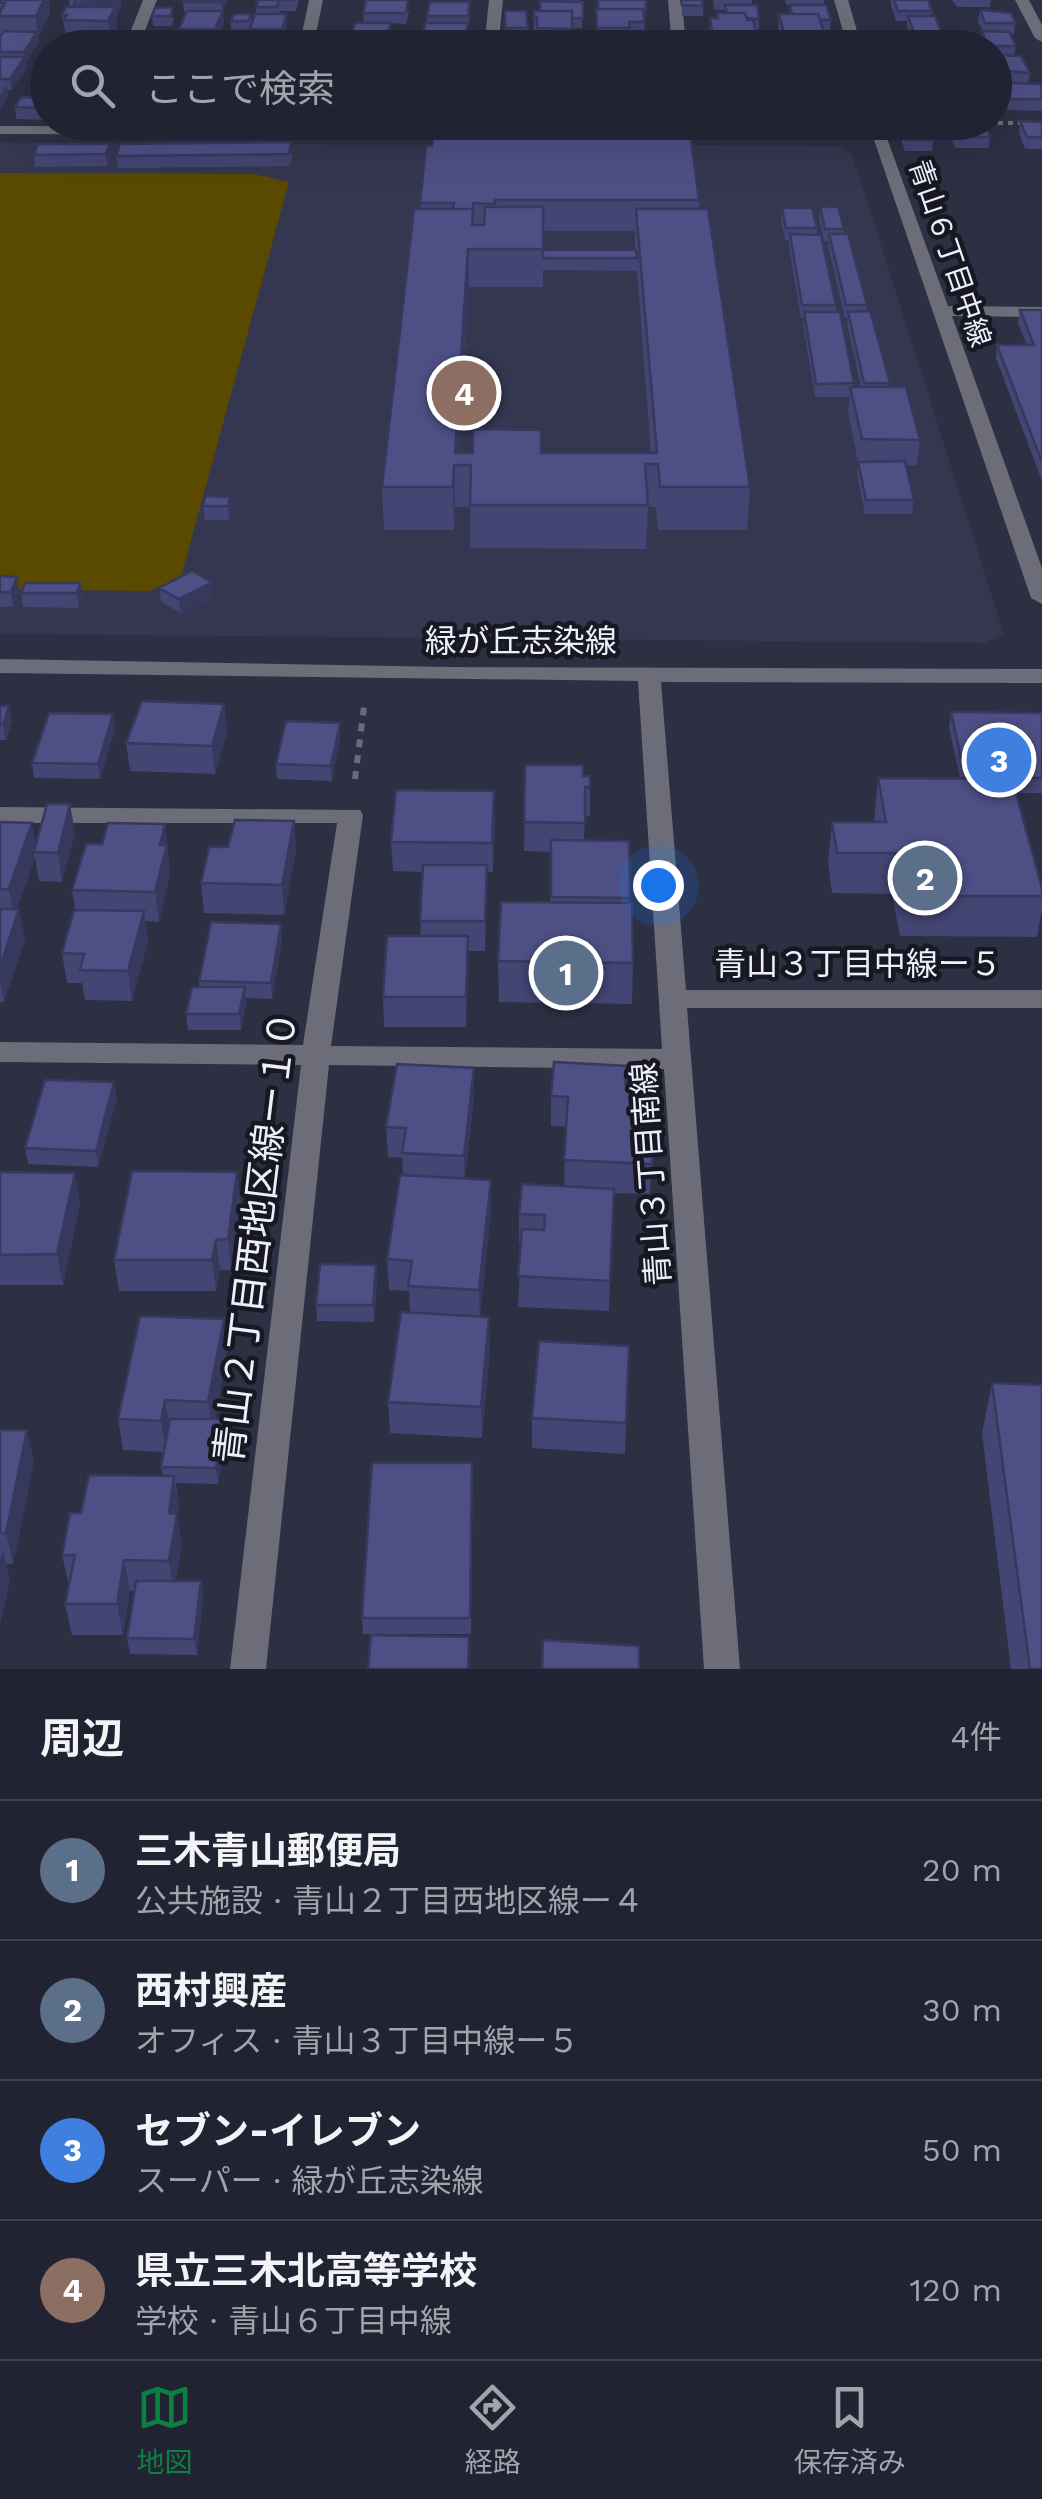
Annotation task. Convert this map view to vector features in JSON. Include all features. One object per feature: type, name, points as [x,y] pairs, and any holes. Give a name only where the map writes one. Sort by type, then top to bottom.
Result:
[{"type":"street","points":[[138,30],[150,0]]},
{"type":"street","points":[[310,30],[316,0]]},
{"type":"street","points":[[493,30],[496,0]]},
{"type":"street","points":[[675,0],[678,30]]},
{"type":"street","points":[[842,0],[850,30]]},
{"type":"street","points":[[1022,0],[1042,38]]},
{"type":"street","points":[[0,130],[30,129]]},
{"type":"street","name":"青山６丁目中線","points":[[881,140],[1042,598]]},
{"type":"street","points":[[941,310],[1042,312]]},
{"type":"street","name":"緑が丘志染線","points":[[0,666],[1042,676]]},
{"type":"street","name":"青山３丁目南線","points":[[650,674],[722,1669]]},
{"type":"street","points":[[0,815],[351,815]]},
{"type":"street","name":"青山２丁目西地区線ー１０","points":[[248,1669],[316,1054],[351,815]]},
{"type":"street","name":"青山３丁目中線ー５","points":[[674,1000],[1042,999]]},
{"type":"street","points":[[0,1052],[677,1059]]},
{"type":"path","points":[[1012,123],[1042,123]]},
{"type":"path","points":[[351,815],[368,672]]},
{"type":"shaded area","points":[[0,143],[835,146],[852,153],[1004,634],[984,643],[0,634]]},
{"type":"shaded area","points":[[0,173],[254,174],[289,182],[181,577],[150,591],[0,589]]},
{"type":"building","points":[[0,0],[44,0],[36,16],[0,16],[5,3]]},
{"type":"building","points":[[76,0],[112,0],[74,4]]},
{"type":"building","points":[[222,0],[222,2],[183,2]]},
{"type":"building","points":[[258,0],[279,0],[277,7],[256,7]]},
{"type":"building","points":[[366,0],[408,0],[406,13],[363,13]]},
{"type":"building","points":[[598,0],[646,0],[646,9],[598,9]]},
{"type":"building","points":[[681,0],[702,0],[703,6],[682,5]]},
{"type":"building","points":[[894,0],[928,0],[932,11],[898,11]]},
{"type":"building","points":[[540,1],[583,2],[583,18],[572,18],[572,11],[540,11]]},
{"type":"building","points":[[430,2],[470,2],[468,16],[427,16]]},
{"type":"building","points":[[725,5],[757,5],[759,19],[747,18],[745,13],[727,13]]},
{"type":"building","points":[[790,5],[826,5],[831,20],[820,20],[818,14],[792,14]]},
{"type":"building","points":[[66,7],[115,7],[108,21],[64,20]]},
{"type":"building","points":[[173,7],[171,16],[152,16],[155,8]]},
{"type":"building","points":[[596,9],[643,9],[645,22],[629,22],[630,28],[597,28]]},
{"type":"building","points":[[980,10],[1011,13],[1015,23],[985,23]]},
{"type":"building","points":[[187,11],[223,11],[215,29],[179,29]]},
{"type":"building","points":[[505,11],[526,11],[528,28],[505,28]]},
{"type":"building","points":[[534,11],[572,11],[572,29],[537,28]]},
{"type":"building","points":[[717,13],[745,13],[747,20],[753,20],[755,30],[712,30],[710,18],[718,18]]},
{"type":"building","points":[[234,14],[251,14],[248,21],[231,21]]},
{"type":"building","points":[[255,14],[287,14],[282,29],[250,29]]},
{"type":"building","points":[[779,14],[818,14],[823,30],[783,30]]},
{"type":"building","points":[[908,16],[935,16],[940,30],[913,30]]},
{"type":"building","points":[[355,23],[390,23],[389,30],[353,30]]},
{"type":"building","points":[[425,23],[468,23],[467,30],[424,30]]},
{"type":"building","points":[[4,31],[30,32],[30,43],[24,52],[0,52]]},
{"type":"building","points":[[1012,56],[1021,56],[1030,73],[1012,71]]},
{"type":"building","points":[[0,57],[25,57],[10,79],[0,79]]},
{"type":"building","points":[[1012,83],[1041,84],[1042,99],[1012,99]]},
{"type":"building","points":[[21,97],[30,97],[30,107],[15,107]]},
{"type":"building","points":[[1020,121],[1042,122],[1042,137],[1027,137]]},
{"type":"building","points":[[433,140],[691,140],[699,200],[495,200],[495,204],[473,203],[473,209],[453,209],[454,203],[420,203],[426,146],[432,146]]},
{"type":"building","points":[[291,142],[289,154],[116,156],[120,144]]},
{"type":"building","points":[[38,144],[109,144],[106,154],[34,155]]},
{"type":"building","points":[[485,207],[543,207],[543,249],[468,249],[455,453],[473,453],[473,429],[541,430],[541,453],[657,453],[636,209],[708,209],[750,487],[660,487],[658,464],[645,464],[648,505],[470,505],[471,465],[454,465],[453,487],[382,487],[414,209],[473,209],[472,225],[484,225]]},
{"type":"building","points":[[820,207],[838,207],[844,229],[825,229]]},
{"type":"building","points":[[782,208],[812,208],[817,228],[786,228]]},
{"type":"building","points":[[790,234],[821,235],[836,305],[802,305]]},
{"type":"building","points":[[829,234],[848,234],[867,305],[846,305]]},
{"type":"building","points":[[543,250],[636,250],[637,258],[543,258]]},
{"type":"building","points":[[1020,310],[1042,310],[1042,462],[997,345],[1034,345]]},
{"type":"building","points":[[870,311],[890,383],[864,383],[848,312]]},
{"type":"building","points":[[804,312],[840,312],[854,383],[816,384]]},
{"type":"building","points":[[850,387],[906,387],[920,440],[862,439]]},
{"type":"building","points":[[905,461],[914,500],[866,500],[858,462]]},
{"type":"building","points":[[205,496],[230,497],[228,506],[203,506]]},
{"type":"building","points":[[192,571],[212,582],[179,599],[159,588]]},
{"type":"building","points":[[0,576],[17,577],[11,592],[0,592]]},
{"type":"building","points":[[25,583],[80,583],[77,593],[21,593]]},
{"type":"building","points":[[142,701],[224,704],[212,746],[126,743]]},
{"type":"building","points":[[0,706],[9,706],[3,725],[0,725]]},
{"type":"building","points":[[951,712],[1042,713],[1042,778],[965,777]]},
{"type":"building","points":[[49,713],[113,714],[98,764],[32,763]]},
{"type":"building","points":[[286,721],[340,723],[331,766],[276,764]]},
{"type":"building","points":[[525,765],[583,765],[583,776],[590,776],[590,788],[585,787],[585,823],[524,822]]},
{"type":"building","points":[[878,778],[1012,779],[1042,896],[905,896],[898,853],[837,853],[832,822],[886,822]]},
{"type":"building","points":[[396,790],[494,791],[492,843],[391,842]]},
{"type":"building","points":[[47,804],[70,804],[58,853],[34,852]]},
{"type":"building","points":[[235,820],[294,821],[282,885],[201,883],[209,847],[228,847]]},
{"type":"building","points":[[0,822],[32,823],[9,889],[0,889]]},
{"type":"building","points":[[108,823],[165,824],[160,845],[167,845],[155,892],[72,890],[86,844],[102,844]]},
{"type":"building","points":[[551,840],[629,841],[630,898],[551,897]]},
{"type":"building","points":[[423,865],[487,865],[485,921],[420,921]]},
{"type":"building","points":[[501,902],[632,903],[633,963],[498,961]]},
{"type":"building","points":[[0,909],[19,909],[0,967]]},
{"type":"building","points":[[74,910],[144,911],[128,971],[80,970],[84,954],[62,953]]},
{"type":"building","points":[[211,922],[281,924],[271,983],[199,981]]},
{"type":"building","points":[[387,936],[468,936],[466,997],[383,997]]},
{"type":"building","points":[[192,987],[245,987],[239,1014],[186,1014]]},
{"type":"building","points":[[554,1062],[627,1066],[625,1084],[654,1085],[652,1164],[564,1160],[568,1097],[551,1096]]},
{"type":"building","points":[[397,1064],[474,1068],[464,1156],[402,1153],[406,1128],[386,1127]]},
{"type":"building","points":[[45,1080],[114,1082],[96,1151],[25,1148]]},
{"type":"building","points":[[132,1171],[237,1172],[228,1239],[216,1240],[212,1260],[114,1260]]},
{"type":"building","points":[[0,1172],[75,1173],[57,1254],[0,1255]]},
{"type":"building","points":[[400,1175],[491,1180],[479,1290],[408,1286],[412,1261],[387,1259]]},
{"type":"building","points":[[522,1184],[614,1189],[610,1281],[518,1276],[522,1229],[544,1230],[545,1215],[519,1214]]},
{"type":"building","points":[[320,1264],[376,1265],[373,1305],[316,1305]]},
{"type":"building","points":[[401,1312],[489,1317],[481,1407],[388,1402]]},
{"type":"building","points":[[140,1316],[224,1319],[208,1402],[165,1400],[161,1421],[118,1419]]},
{"type":"building","points":[[539,1341],[629,1346],[626,1423],[532,1418]]},
{"type":"building","points":[[992,1383],[1042,1385],[1042,1669],[1030,1669]]},
{"type":"building","points":[[170,1419],[224,1419],[216,1468],[161,1467]]},
{"type":"building","points":[[0,1430],[27,1430],[6,1533],[0,1533]]},
{"type":"building","points":[[372,1463],[472,1463],[470,1618],[362,1618]]},
{"type":"building","points":[[89,1475],[174,1476],[169,1513],[177,1514],[169,1561],[124,1560],[117,1604],[65,1604],[75,1555],[62,1555],[70,1513],[81,1513]]},
{"type":"building","points":[[136,1581],[201,1581],[194,1639],[127,1638]]},
{"type":"building","points":[[371,1635],[469,1637],[468,1669],[368,1669]]},
{"type":"building","points":[[543,1640],[639,1646],[639,1669],[542,1669]]},
{"type":"place","name":"県立三木北高等学校","points":[[464,393]]},
{"type":"place","name":"セブン-イレブン","points":[[999,760]]},
{"type":"place","name":"西村興産","points":[[925,878]]},
{"type":"place","name":"三木青山郵便局","points":[[566,973]]}]
